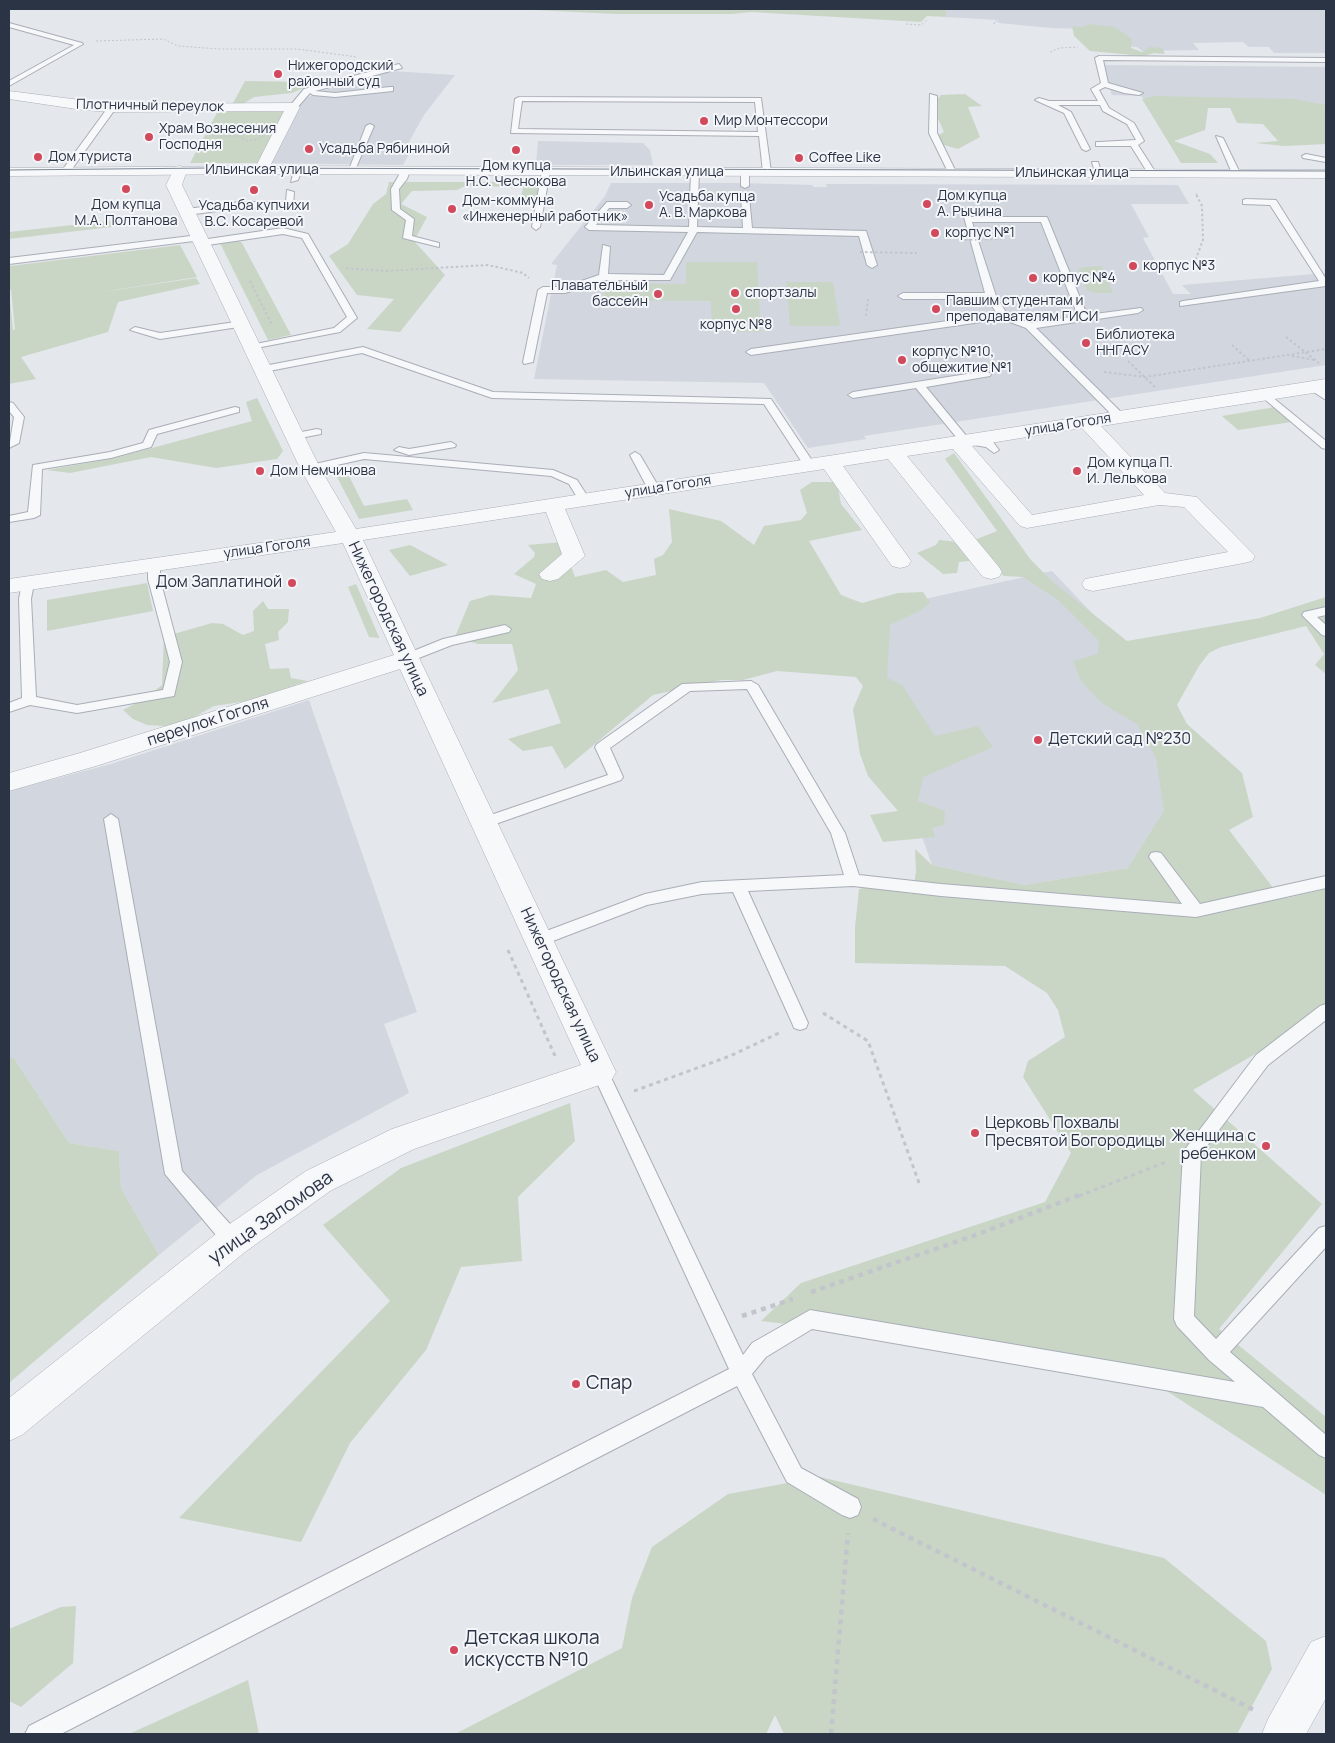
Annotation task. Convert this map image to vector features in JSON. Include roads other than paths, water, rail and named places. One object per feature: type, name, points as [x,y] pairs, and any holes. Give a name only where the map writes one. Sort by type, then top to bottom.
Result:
[{"type":"street","name":"Плотничный переулок","points":[[9,95],[83,106],[112,108],[293,107]]},
{"type":"street","points":[[262,170],[293,107]]},
{"type":"street","name":"Ильинская улица","points":[[9,172],[262,170],[296,175],[351,170],[695,172],[745,179],[767,172],[952,172],[1097,168],[1152,173],[1326,174]]},
{"type":"street","name":"Нижегородская улица","points":[[180,170],[174,185],[200,241],[264,369],[306,434],[308,464],[350,536],[607,1085]]},
{"type":"street","name":"улица Гоголя","points":[[18,584],[350,536],[1177,408],[1266,395],[1322,390]]},
{"type":"street","points":[[1087,422],[1159,499]]},
{"type":"street","points":[[961,442],[1027,522],[1159,499],[1190,501],[1244,556],[1093,584]]},
{"type":"street","points":[[893,452],[991,572]]},
{"type":"street","points":[[819,463],[900,561]]},
{"type":"street","points":[[550,574],[574,556],[553,504]]},
{"type":"street","name":"переулок Гоголя","points":[[9,782],[87,760],[406,659]]},
{"type":"street","name":"улица Заломова","points":[[9,1422],[233,1241],[318,1181],[403,1139],[492,1106],[607,1085]]},
{"type":"street","points":[[1284,1730],[1326,1657]]},
{"type":"lane","points":[[9,25],[80,44],[9,84]]},
{"type":"lane","points":[[1105,84],[1099,58],[1326,60]]},
{"type":"lane","points":[[293,107],[307,91],[399,66]]},
{"type":"lane","points":[[1098,144],[1133,144],[1140,141],[1130,123],[1106,110],[1095,89],[1105,84],[1124,91],[1139,93]]},
{"type":"lane","points":[[307,91],[335,95],[390,89]]},
{"type":"lane","points":[[932,96],[933,132],[952,172]]},
{"type":"lane","points":[[761,134],[514,131],[519,99],[758,100],[767,172]]},
{"type":"lane","points":[[1086,148],[1067,112],[1042,101],[1102,103]]},
{"type":"lane","points":[[66,171],[112,108]]},
{"type":"lane","points":[[351,170],[370,126]]},
{"type":"lane","points":[[1220,138],[1236,173]]},
{"type":"lane","points":[[1133,144],[1152,173]]},
{"type":"lane","points":[[1306,156],[1326,160]]},
{"type":"lane","points":[[406,170],[403,179],[395,189],[396,210],[410,219],[407,238],[436,245]]},
{"type":"lane","points":[[536,226],[546,171]]},
{"type":"lane","points":[[528,362],[543,290],[565,290],[603,277],[667,278],[693,231],[695,172]]},
{"type":"lane","points":[[187,212],[240,205],[290,205],[290,192]]},
{"type":"lane","points":[[745,196],[748,232]]},
{"type":"lane","points":[[1183,304],[1326,283],[1273,199],[1246,202]]},
{"type":"lane","points":[[627,205],[607,205],[589,227],[680,228],[693,231],[863,233],[872,265]]},
{"type":"lane","points":[[1004,316],[991,296],[967,219],[1044,219],[1084,318]]},
{"type":"lane","points":[[9,261],[283,231],[305,236],[352,318],[337,330],[254,347]]},
{"type":"lane","points":[[603,277],[606,247]]},
{"type":"lane","points":[[1314,266],[1326,264]]},
{"type":"lane","points":[[903,296],[991,296]]},
{"type":"lane","points":[[1029,326],[1138,310]]},
{"type":"lane","points":[[751,352],[1004,316],[1029,326],[1120,417]]},
{"type":"lane","points":[[135,330],[160,336],[242,324]]},
{"type":"lane","points":[[264,369],[363,350],[492,395],[767,401],[819,463]]},
{"type":"lane","points":[[853,395],[986,374]]},
{"type":"lane","points":[[918,384],[961,442],[989,444],[994,450]]},
{"type":"lane","points":[[1266,395],[1326,446]]},
{"type":"lane","points":[[9,405],[19,417],[14,443],[9,445]]},
{"type":"lane","points":[[9,519],[34,514],[37,467],[111,455],[147,445],[153,432],[235,410]]},
{"type":"lane","points":[[308,464],[373,447],[409,452],[451,445]]},
{"type":"lane","points":[[635,455],[654,489]]},
{"type":"lane","points":[[308,464],[364,456],[553,473],[573,482],[584,500]]},
{"type":"lane","points":[[9,708],[29,700],[78,709],[169,693],[176,662],[154,579],[154,564]]},
{"type":"lane","points":[[18,584],[25,599],[29,700]]},
{"type":"lane","points":[[1326,611],[1308,615],[1326,632]]},
{"type":"lane","points":[[406,659],[448,642],[505,629]]},
{"type":"lane","points":[[484,823],[616,777],[602,747],[687,687],[751,685],[838,833],[853,880]]},
{"type":"lane","points":[[111,819],[174,1174],[233,1241]]},
{"type":"lane","points":[[1156,857],[1196,911]]},
{"type":"lane","points":[[539,940],[645,900],[702,888],[853,880],[941,890],[1196,911],[1326,882]]},
{"type":"lane","points":[[738,886],[800,1023]]},
{"type":"lane","points":[[1326,1011],[1262,1060],[1192,1152],[1184,1319],[1216,1353],[1326,1448]]},
{"type":"lane","points":[[607,1085],[721,1326],[741,1373],[794,1476],[850,1508]]},
{"type":"lane","points":[[1216,1353],[1326,1234]]},
{"type":"lane","points":[[37,1734],[741,1373],[759,1350],[810,1319],[1269,1398]]},
{"type":"tram line","points":[[9,170],[209,168],[1326,171]]},
{"type":"place","name":"Нижегородский районный суд","points":[[278,74]]},
{"type":"place","name":"Мир Монтессори","points":[[704,121]]},
{"type":"place","name":"Храм Вознесения Господня","points":[[149,137]]},
{"type":"place","name":"Усадьба Рябининой","points":[[309,149]]},
{"type":"place","name":"Дом купца Н.С. Чеснокова","points":[[516,150]]},
{"type":"place","name":"Дом туриста","points":[[38,157]]},
{"type":"place","name":"Coffee Like","points":[[799,158]]},
{"type":"place","name":"Дом купца М.А. Полтанова","points":[[126,189]]},
{"type":"place","name":"Усадьба купчихи В.С. Косаревой","points":[[254,190]]},
{"type":"place","name":"Дом купца А. Рычина","points":[[927,204]]},
{"type":"place","name":"Усадьба купца А. В. Маркова","points":[[649,205]]},
{"type":"place","name":"Дом-коммуна «Инженерный работник»","points":[[452,209]]},
{"type":"place","name":"корпус №1","points":[[935,233]]},
{"type":"place","name":"корпус №3","points":[[1133,266]]},
{"type":"place","name":"корпус №4","points":[[1033,278]]},
{"type":"place","name":"спортзалы","points":[[735,293]]},
{"type":"place","name":"Плавательный бассейн","points":[[658,294]]},
{"type":"place","name":"корпус №8","points":[[736,309]]},
{"type":"place","name":"Павшим студентам и преподавателям ГИСИ","points":[[936,309]]},
{"type":"place","name":"Библиотека ННГАСУ","points":[[1086,343]]},
{"type":"place","name":"корпус №10, общежитие №1","points":[[902,360]]},
{"type":"place","name":"Дом Немчинова","points":[[260,471]]},
{"type":"place","name":"Дом купца П. И. Лелькова","points":[[1077,471]]},
{"type":"place","name":"Дом Заплатиной","points":[[292,583]]},
{"type":"place","name":"Детский сад №230","points":[[1038,740]]},
{"type":"place","name":"Церковь Похвалы Пресвятой Богородицы","points":[[975,1133]]},
{"type":"place","name":"Женщина с ребенком","points":[[1266,1146]]},
{"type":"place","name":"Спар","points":[[576,1384]]},
{"type":"place","name":"Детская школа искусств №10","points":[[454,1650]]}]
